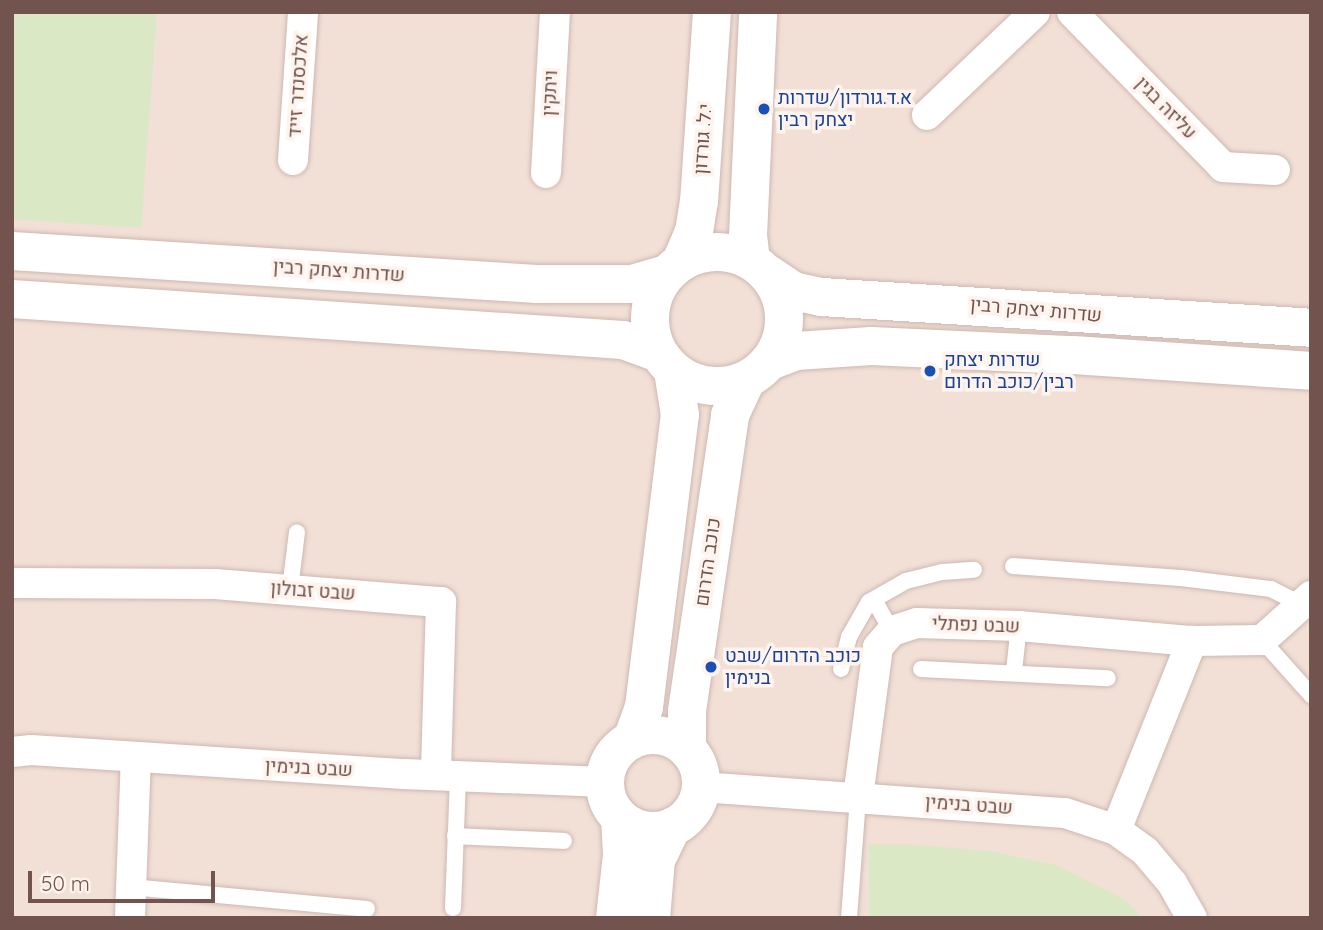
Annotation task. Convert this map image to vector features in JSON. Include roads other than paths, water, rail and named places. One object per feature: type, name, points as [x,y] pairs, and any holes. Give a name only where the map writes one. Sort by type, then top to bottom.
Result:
[{"type":"main road","name":"י.ל. גורדון","points":[[673,268],[694,232],[699,202],[712,12]]},
{"type":"main road","points":[[758,12],[748,236],[759,267]]},
{"type":"main road","name":"שדרות יצחק רבין","points":[[12,251],[537,284],[632,284],[673,268]]},
{"type":"main road","points":[[672,827],[645,830],[620,818],[612,807],[605,782],[612,758],[632,740],[644,707],[680,415],[666,362],[651,334],[649,313],[654,293],[673,268],[715,251],[734,253],[759,267],[778,289],[784,307],[785,327],[780,345],[758,371]]},
{"type":"main road","name":"שדרות יצחק רבין","points":[[759,267],[793,291],[822,297],[1311,328]]},
{"type":"main road","points":[[12,299],[623,340],[666,362],[690,381],[708,386],[728,386],[796,351],[871,346],[1073,355],[1311,371]]},
{"type":"main road","name":"כוכב הדרום","points":[[687,749],[687,711],[730,415],[758,371]]},
{"type":"main road","points":[[632,740],[661,735],[687,749],[701,773],[701,787],[692,810],[672,827],[656,860],[651,918]]},
{"type":"main road","points":[[615,918],[622,855],[620,818]]},
{"type":"street","name":"אלכסנדר זייד","points":[[293,160],[303,12]]},
{"type":"street","name":"ויתקין","points":[[546,173],[555,12]]},
{"type":"street","points":[[927,115],[1035,12]]},
{"type":"street","name":"עליזה בגין","points":[[1072,12],[1223,167],[1275,170]]},
{"type":"street","name":"שבט זבולון","points":[[12,583],[215,584],[441,602],[447,774]]},
{"type":"street","points":[[1262,640],[1306,600]]},
{"type":"street","name":"שבט נפתלי","points":[[892,631],[917,623],[1019,626],[1192,641],[1262,640]]},
{"type":"street","points":[[859,797],[878,647],[892,631]]},
{"type":"street","points":[[1116,830],[1192,641]]},
{"type":"street","name":"שבט בנימין","points":[[12,752],[31,750],[136,758],[605,782]]},
{"type":"street","points":[[130,918],[136,758]]},
{"type":"street","name":"שבט בנימין","points":[[701,787],[1065,813],[1116,830],[1145,851],[1172,883],[1192,918]]},
{"type":"lane","points":[[290,589],[296,531]]},
{"type":"lane","points":[[1013,566],[1181,578],[1271,589],[1306,600]]},
{"type":"lane","points":[[841,669],[849,636],[869,603],[906,581],[943,572],[974,570]]},
{"type":"lane","points":[[869,603],[878,607],[892,631]]},
{"type":"lane","points":[[1014,671],[1019,626]]},
{"type":"lane","points":[[1262,640],[1311,695]]},
{"type":"lane","points":[[922,669],[1014,671],[1108,678]]},
{"type":"lane","points":[[447,774],[455,836],[453,908]]},
{"type":"lane","points":[[849,918],[859,797]]},
{"type":"lane","points":[[455,836],[564,841]]},
{"type":"lane","points":[[131,887],[367,909]]},
{"type":"place","name":"א.ד.גורדון/שדרות יצחק רבין","points":[[764,109]]},
{"type":"place","name":"שדרות יצחק רבין/כוכב הדרום","points":[[930,371]]},
{"type":"place","name":"כוכב הדרום/שבט בנימין","points":[[711,667]]}]
